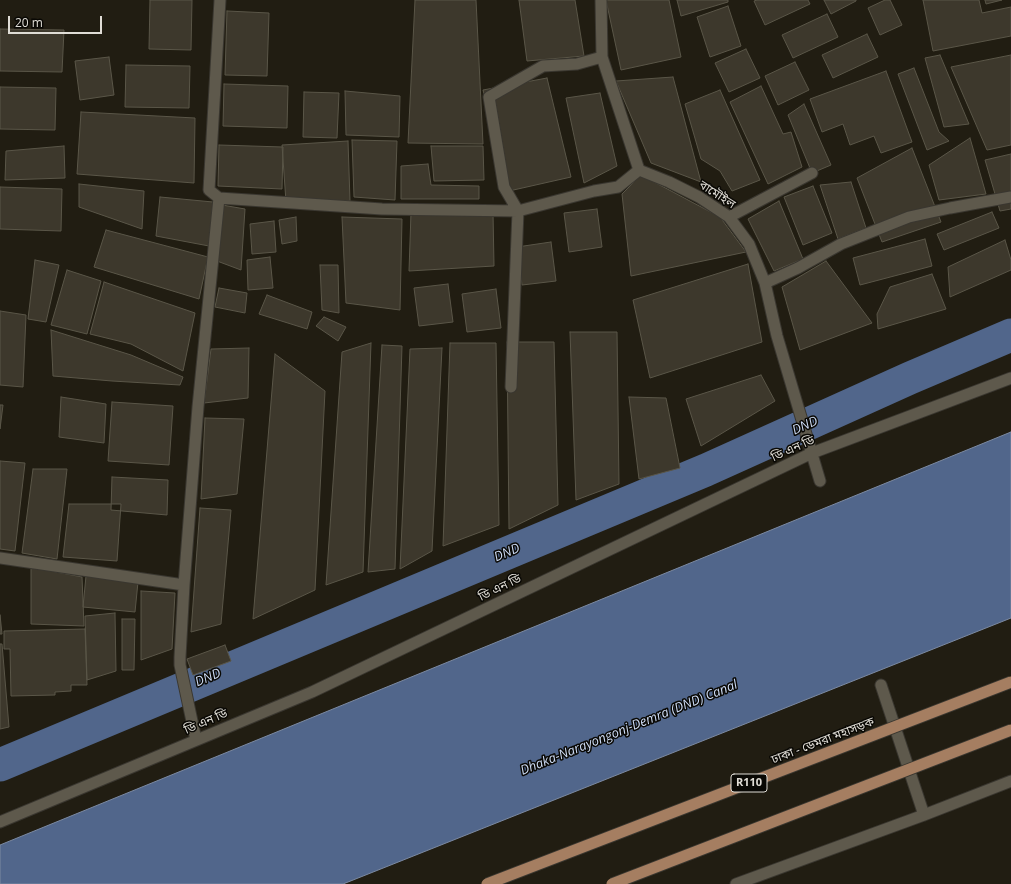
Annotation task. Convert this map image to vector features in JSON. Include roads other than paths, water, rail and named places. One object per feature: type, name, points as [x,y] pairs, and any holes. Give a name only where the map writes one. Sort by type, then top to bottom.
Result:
[{"type":"main road","name":"ঢাকা - ডেমরা মহাসড়ক","points":[[487,884],[1011,682]]},
{"type":"main road","points":[[612,884],[1011,730]]},
{"type":"street","points":[[220,0],[209,190],[219,198],[382,209],[518,210],[594,191],[618,187],[639,170],[602,57],[601,0]]},
{"type":"street","points":[[510,387],[518,210],[504,187],[489,97],[543,66],[577,64],[602,57]]},
{"type":"street","name":"বামৌইল","points":[[639,170],[687,191],[729,217],[749,244],[765,283],[777,336],[820,481]]},
{"type":"street","points":[[729,217],[812,173]]},
{"type":"street","points":[[765,283],[798,268],[841,244],[909,216],[1011,197]]},
{"type":"street","points":[[196,740],[180,666],[184,585],[198,407],[219,198]]},
{"type":"street","name":"ডি এন ডি","points":[[0,822],[312,692],[812,453],[1011,378]]},
{"type":"street","points":[[0,558],[184,585]]},
{"type":"street","points":[[881,685],[924,815]]},
{"type":"street","points":[[736,884],[924,815],[1011,781]]},
{"type":"water","name":"Dhaka-Narayongonj-Demra (DND) Canal","points":[[1011,432],[1011,618],[343,884],[0,884],[0,845]]},
{"type":"waterway","name":"DND","points":[[0,765],[706,470],[910,378],[1011,335]]}]
